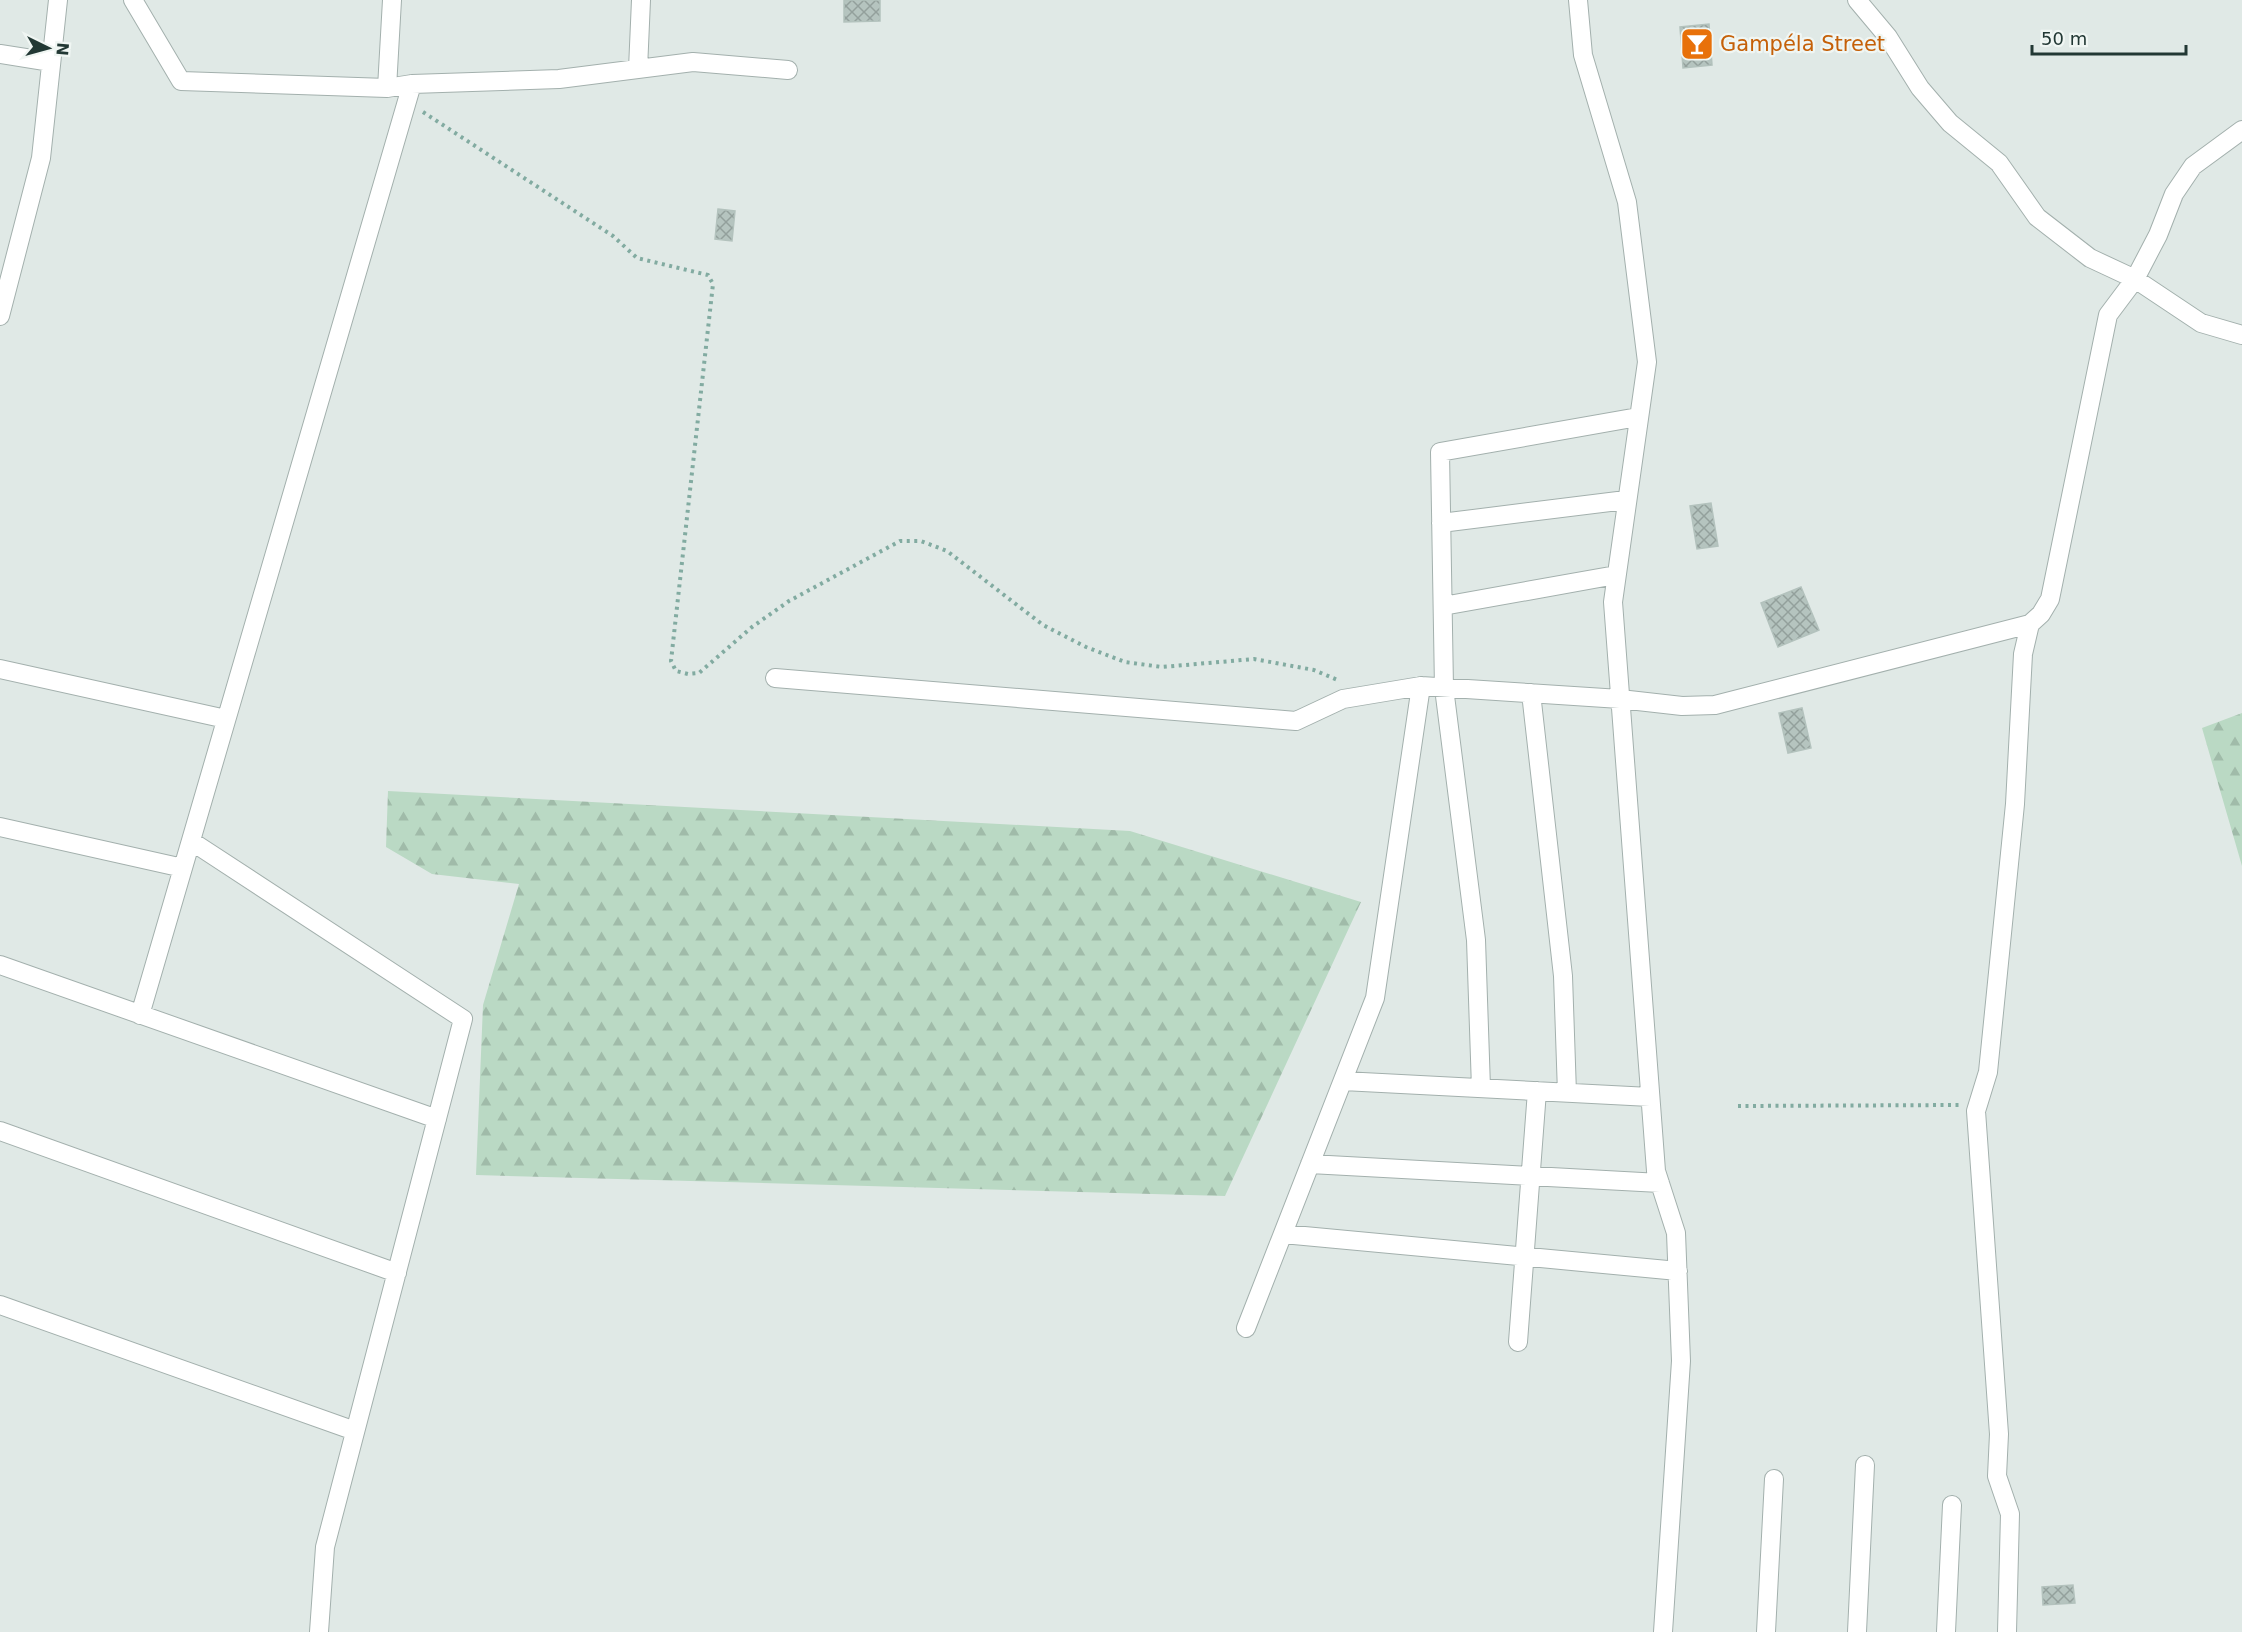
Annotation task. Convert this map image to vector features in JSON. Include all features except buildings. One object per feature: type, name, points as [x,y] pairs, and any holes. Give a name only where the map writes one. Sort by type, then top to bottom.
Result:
[{"type":"street","points":[[0,316],[5,272],[41,158],[58,0]]},
{"type":"street","points":[[134,0],[181,81],[387,88],[409,93],[559,79],[693,62],[788,70]]},
{"type":"street","points":[[387,88],[392,0]]},
{"type":"street","points":[[638,69],[641,0]]},
{"type":"street","points":[[1578,0],[1582,55],[1627,202],[1647,362],[1613,602],[1656,1171],[1676,1233],[1681,1361],[1663,1632]]},
{"type":"street","points":[[1857,0],[1888,37],[1920,88],[1950,123],[1999,163],[2037,217],[2090,258],[2134,279],[2201,323],[2242,335]]},
{"type":"street","points":[[0,54],[51,62]]},
{"type":"street","points":[[140,1015],[409,93]]},
{"type":"street","points":[[775,678],[1296,721],[1343,699],[1421,686],[1620,699],[1682,706],[1715,705],[2030,624],[2041,614],[2050,598],[2108,315],[2134,279],[2158,235],[2175,194],[2193,166],[2242,130]]},
{"type":"street","points":[[1481,1088],[1476,940],[1444,688],[1440,452],[1638,417]]},
{"type":"street","points":[[1442,523],[1626,500]]},
{"type":"street","points":[[1443,606],[1616,575]]},
{"type":"street","points":[[2007,1632],[2010,1514],[1997,1476],[1999,1434],[1976,1111],[1988,1072],[2015,804],[2024,654],[2030,624]]},
{"type":"street","points":[[0,669],[226,719]]},
{"type":"street","points":[[1246,1328],[1375,998],[1421,686]]},
{"type":"street","points":[[1531,693],[1563,976],[1567,1093]]},
{"type":"street","points":[[0,827],[183,868]]},
{"type":"street","points":[[191,842],[463,1019],[325,1547],[319,1632]]},
{"type":"street","points":[[0,965],[437,1119]]},
{"type":"street","points":[[1343,1081],[1650,1097]]},
{"type":"street","points":[[1518,1342],[1537,1091]]},
{"type":"street","points":[[0,1131],[397,1274]]},
{"type":"street","points":[[1310,1164],[1660,1183]]},
{"type":"street","points":[[1282,1234],[1677,1271]]},
{"type":"street","points":[[0,1305],[355,1431]]},
{"type":"street","points":[[1857,1632],[1865,1466]]},
{"type":"street","points":[[1766,1632],[1774,1479]]},
{"type":"street","points":[[1946,1632],[1952,1505]]},
{"type":"path","points":[[409,93],[613,236],[637,258],[708,275],[713,284],[671,661],[676,670],[688,674],[699,673],[752,627],[789,601],[900,541],[921,541],[947,551],[1044,625],[1086,647],[1125,662],[1162,667],[1254,659],[1314,670],[1342,682]]},
{"type":"path","points":[[1738,1106],[1969,1105],[1978,1099]]},
{"type":"green space","points":[[2242,713],[2242,866],[2202,728]]},
{"type":"green space","points":[[388,791],[1130,831],[1361,902],[1225,1196],[476,1175],[483,1005],[519,884],[432,874],[386,847]]},
{"type":"place","name":"Gampéla Street","points":[[1697,44]]}]
